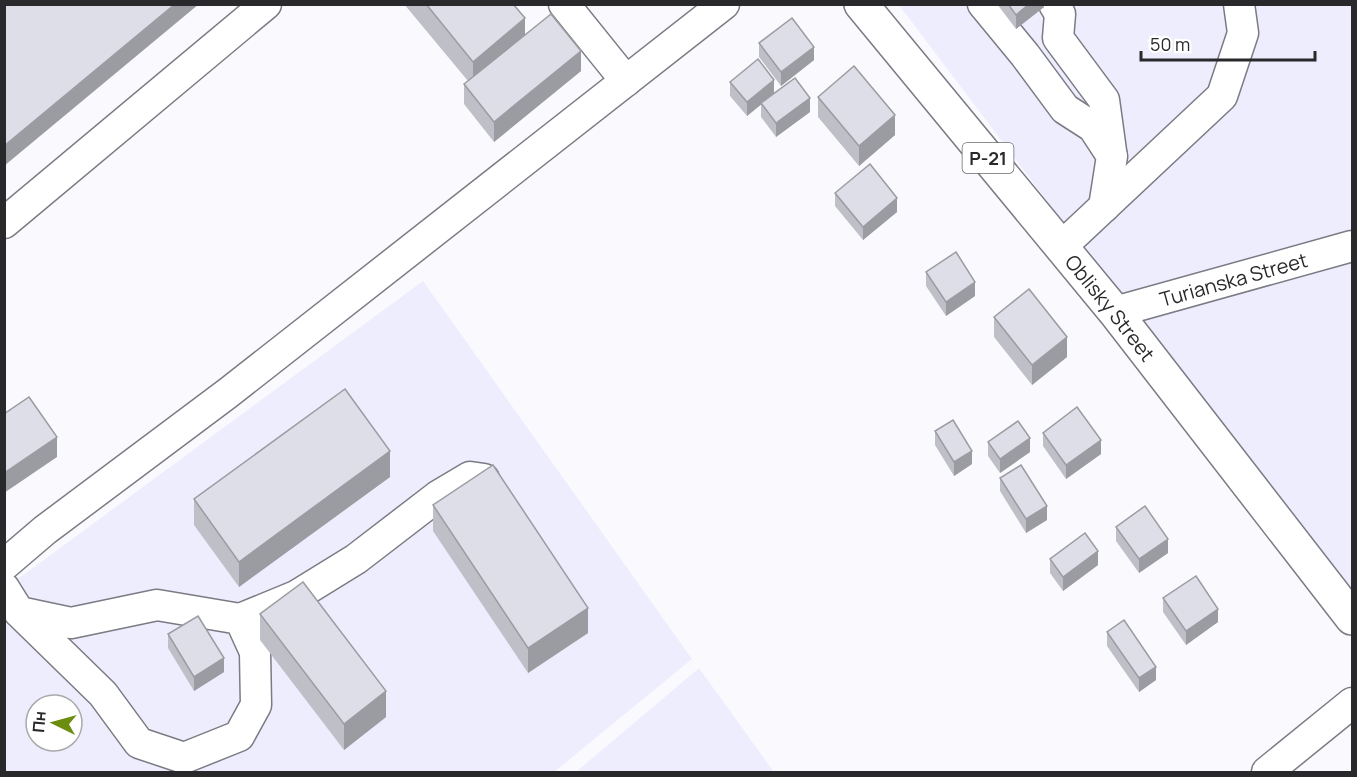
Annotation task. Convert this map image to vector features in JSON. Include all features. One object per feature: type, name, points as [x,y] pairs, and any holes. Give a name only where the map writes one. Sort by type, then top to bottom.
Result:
[{"type":"main road","name":"Oblisky Street","points":[[861,4],[1115,312],[1353,618]]},
{"type":"street","points":[[4,224],[266,4]]},
{"type":"street","points":[[564,4],[626,81]]},
{"type":"street","points":[[4,566],[45,530],[228,393],[724,4]]},
{"type":"street","points":[[983,4],[1065,109],[1093,127],[1112,156]]},
{"type":"street","points":[[1054,4],[1060,14],[1058,38],[1104,100],[1112,156],[1104,207]]},
{"type":"street","points":[[1061,247],[1222,96],[1244,33],[1239,4]]},
{"type":"street","name":"Turianska Street","points":[[1115,312],[1353,246]]},
{"type":"street","points":[[12,600],[71,623],[157,605],[240,619],[296,596],[356,559],[438,496],[470,477],[484,479]]},
{"type":"street","points":[[12,600],[103,694],[139,743],[184,758],[239,736],[256,705],[255,652],[240,619]]},
{"type":"street","points":[[1267,772],[1353,703]]},
{"type":"shaded area","points":[[899,5],[1352,5],[1352,605]]},
{"type":"shaded area","points":[[423,281],[692,659],[554,772],[5,772],[4,584],[22,576]]},
{"type":"shaded area","points":[[699,668],[774,772],[576,772]]},
{"type":"building","points":[[4,4],[175,4],[4,146]]},
{"type":"building","points":[[426,4],[513,4],[525,18],[473,62]]},
{"type":"building","points":[[1008,4],[1029,4],[1016,15]]},
{"type":"building","points":[[551,14],[581,51],[494,122],[464,84]]},
{"type":"building","points":[[792,18],[814,47],[781,72],[759,43]]},
{"type":"building","points":[[758,59],[774,80],[747,102],[730,82]]},
{"type":"building","points":[[854,66],[895,115],[859,146],[818,97]]},
{"type":"building","points":[[795,78],[810,98],[776,123],[761,103]]},
{"type":"building","points":[[870,164],[897,198],[863,227],[835,193]]},
{"type":"building","points":[[956,252],[975,282],[946,302],[926,272]]},
{"type":"building","points":[[1029,289],[1067,337],[1032,365],[994,317]]},
{"type":"building","points":[[345,389],[390,451],[239,562],[194,499]]},
{"type":"building","points":[[29,397],[57,437],[4,473],[4,414]]},
{"type":"building","points":[[1077,407],[1101,440],[1066,465],[1043,433]]},
{"type":"building","points":[[953,420],[972,451],[954,462],[935,431]]},
{"type":"building","points":[[1018,421],[1030,438],[1000,459],[988,442]]},
{"type":"building","points":[[493,465],[588,608],[528,648],[433,505]]},
{"type":"building","points":[[1021,465],[1047,506],[1026,519],[1000,478]]},
{"type":"building","points":[[1145,506],[1168,539],[1139,559],[1116,527]]},
{"type":"building","points":[[1085,533],[1098,551],[1063,577],[1050,559]]},
{"type":"building","points":[[1196,576],[1218,609],[1186,631],[1163,598]]},
{"type":"building","points":[[303,582],[386,691],[344,724],[260,614]]},
{"type":"building","points":[[198,616],[224,658],[194,677],[168,634]]},
{"type":"building","points":[[1124,620],[1156,667],[1139,678],[1107,632]]}]
